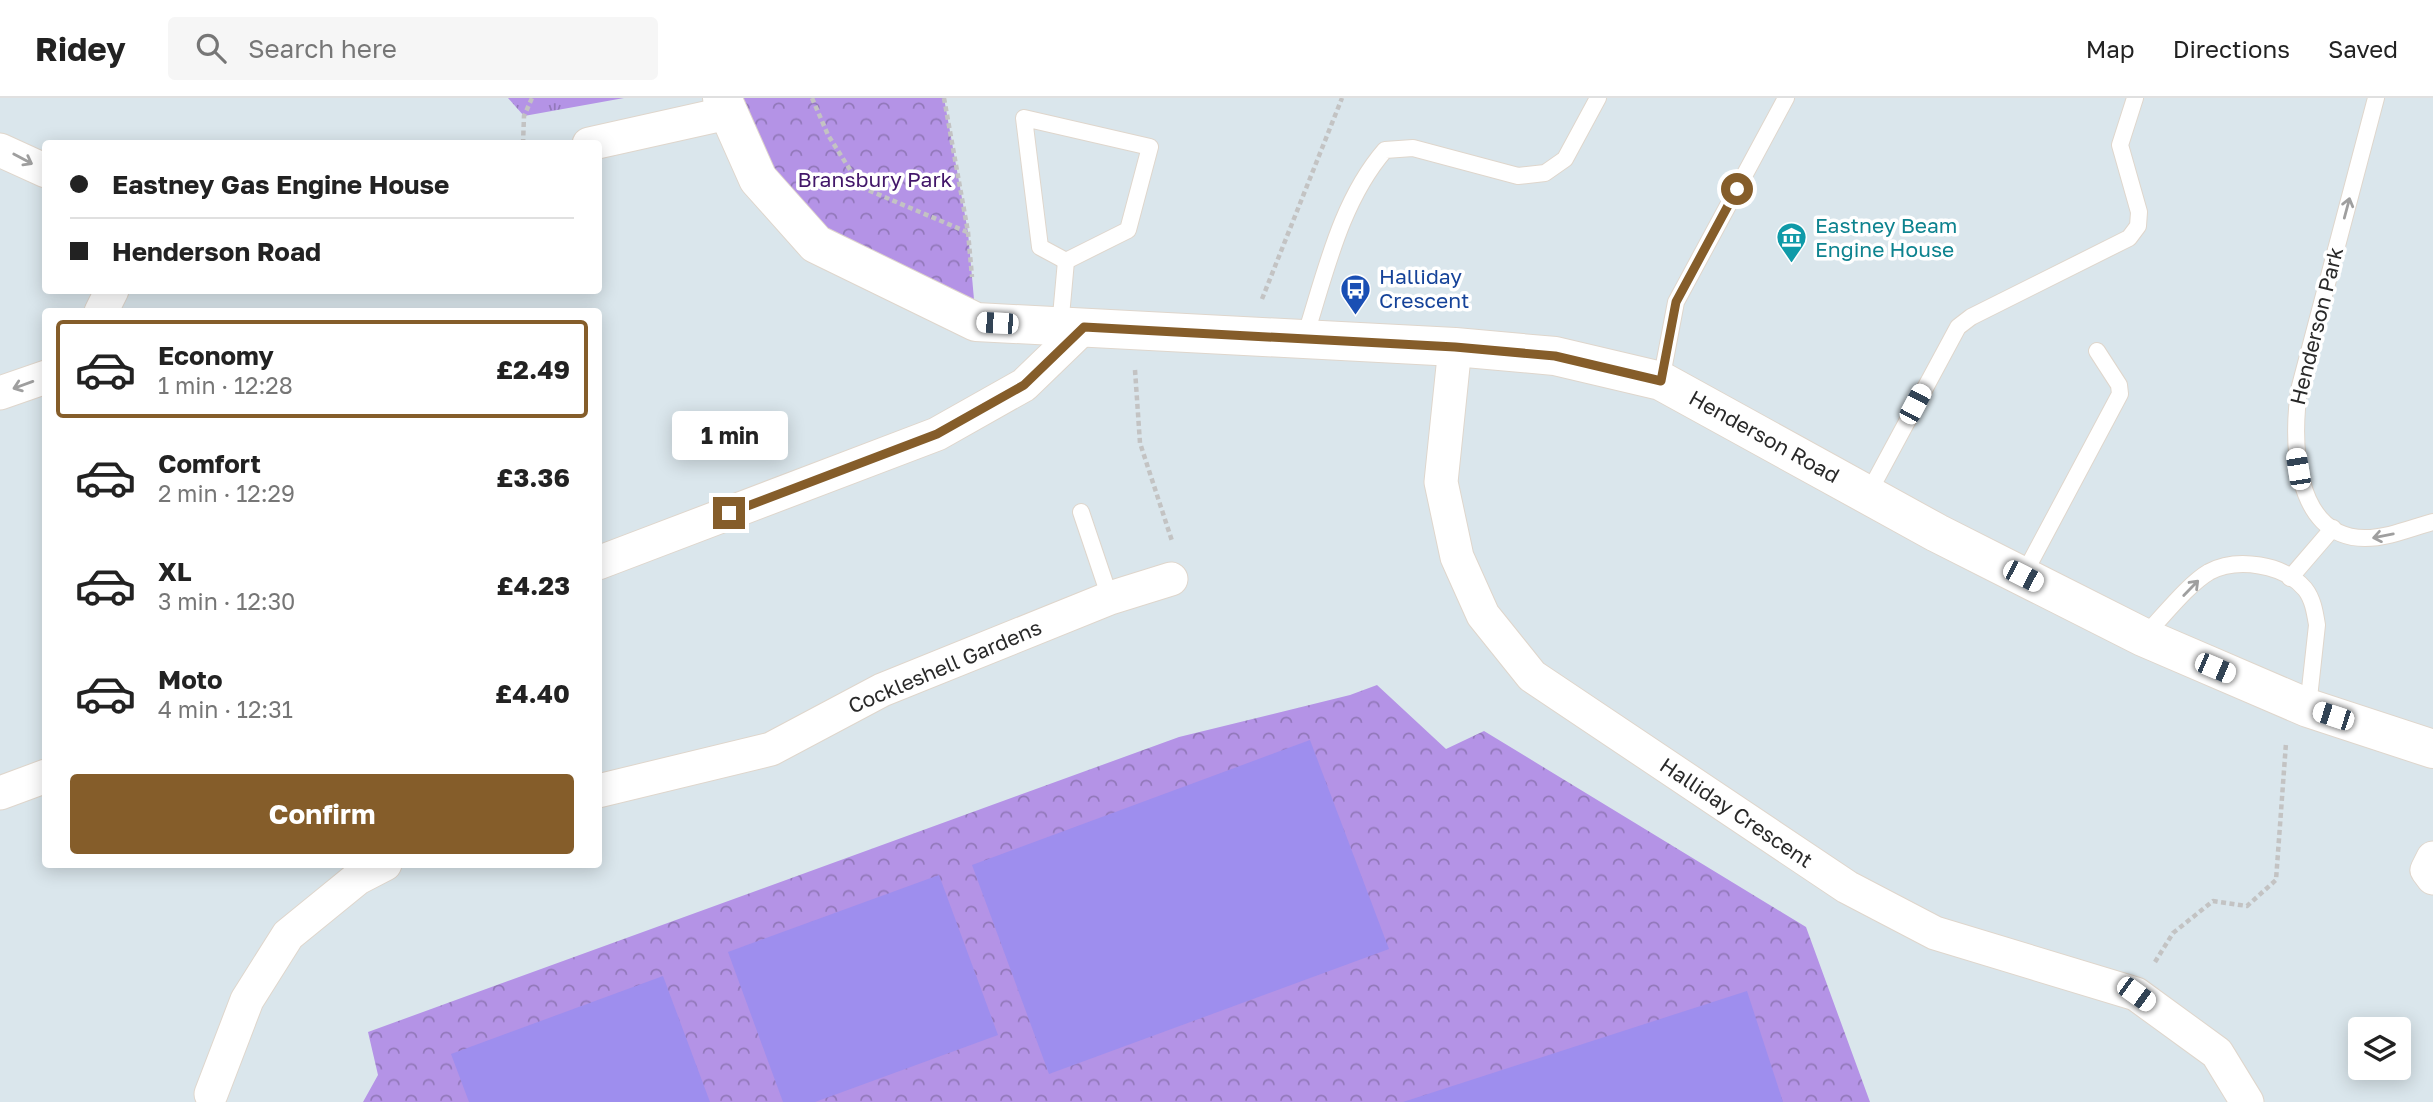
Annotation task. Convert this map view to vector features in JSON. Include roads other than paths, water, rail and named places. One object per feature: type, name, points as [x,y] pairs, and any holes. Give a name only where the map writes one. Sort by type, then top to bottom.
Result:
[{"type":"street","name":"Henderson Road","points":[[725,105],[758,179],[816,244],[976,322],[1455,347],[1555,356],[1661,381],[1868,494],[2143,637],[2299,704],[2433,749]]},
{"type":"street","points":[[602,140],[725,105]]},
{"type":"street","points":[[0,150],[42,169]]},
{"type":"street","points":[[602,561],[937,434],[1024,385],[1072,327]]},
{"type":"street","name":"Halliday Crescent","points":[[1455,347],[1441,482],[1457,557],[1483,615],[1532,676],[1847,887],[1935,933],[2136,994],[2217,1053],[2247,1102]]},
{"type":"street","points":[[0,393],[42,378]]},
{"type":"street","name":"Cockleshell Gardens","points":[[602,790],[771,749],[882,690],[1110,598],[1171,579]]},
{"type":"street","points":[[0,793],[42,777]]},
{"type":"street","points":[[2433,858],[2427,870],[2433,878]]},
{"type":"street","points":[[211,1098],[247,1000],[288,935],[358,878],[377,868]]},
{"type":"lane","points":[[1304,340],[1338,234],[1370,167],[1385,150],[1413,148],[1518,176],[1545,173],[1565,159],[1598,98]]},
{"type":"lane","points":[[1661,381],[1676,302],[1786,98]]},
{"type":"lane","points":[[1868,494],[1958,327],[1971,317],[2104,253],[2129,238],[2138,226],[2139,212],[2120,145],[2135,98]]},
{"type":"lane","name":"Henderson Park","points":[[2333,528],[2309,500],[2301,482],[2295,453],[2297,405],[2376,98]]},
{"type":"lane","points":[[1024,118],[1150,147],[1128,230],[1066,261],[1040,247],[1024,118]]},
{"type":"lane","points":[[1066,261],[1072,327]]},
{"type":"lane","points":[[2023,576],[2120,394],[2119,385],[2097,351]]},
{"type":"lane","points":[[1081,512],[1110,598]]},
{"type":"lane","points":[[2290,578],[2333,528],[2363,538],[2433,522]]},
{"type":"lane","points":[[2143,637],[2211,571],[2252,565],[2267,566],[2290,578],[2309,597],[2317,625],[2299,704]]},
{"type":"place","name":"Eastney Beam Engine House","points":[[1792,265]]},
{"type":"place","name":"Halliday Crescent","points":[[1356,316]]},
{"type":"park label","name":"Bransbury Park","points":[[875,180]]}]
